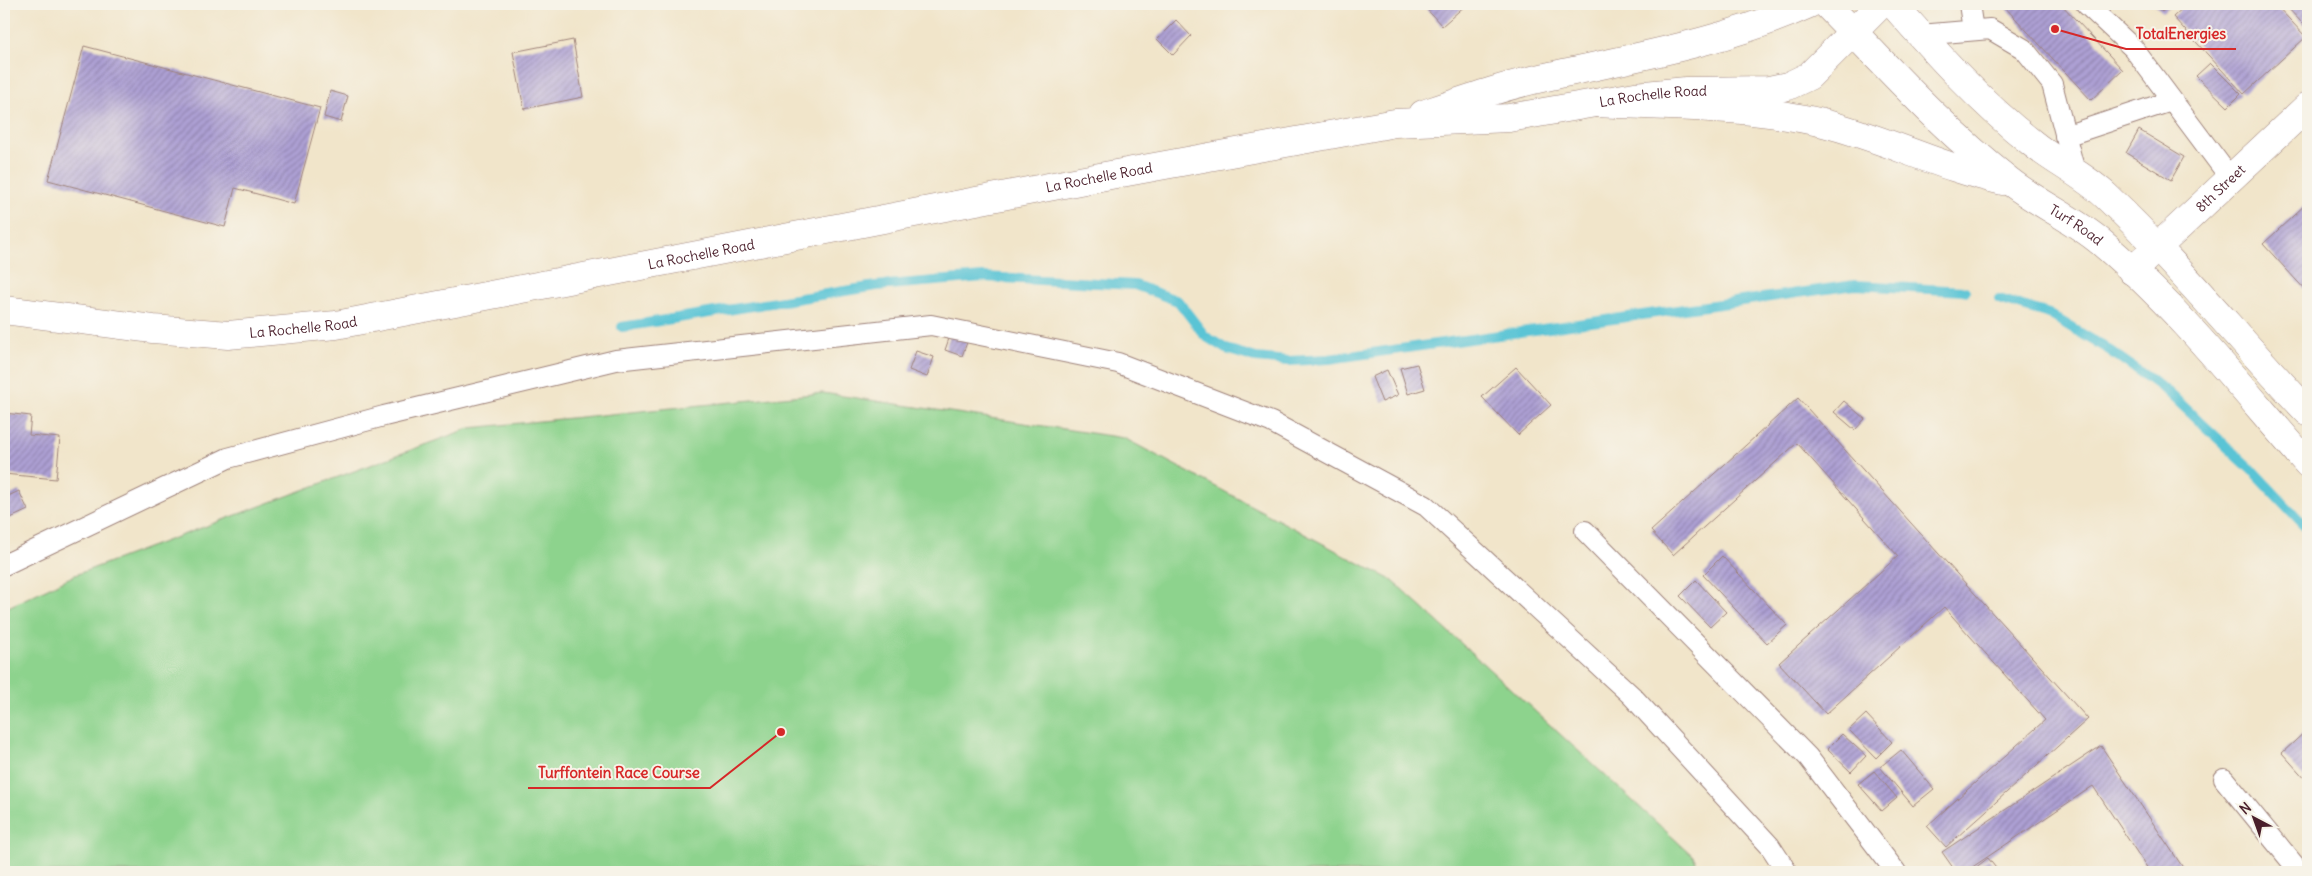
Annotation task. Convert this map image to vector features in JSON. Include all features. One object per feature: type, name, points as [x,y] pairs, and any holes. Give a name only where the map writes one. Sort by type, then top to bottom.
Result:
[{"type":"street","name":"La Rochelle Road","points":[[1396,123],[1486,91],[1663,51],[1732,33],[1771,21],[1809,4]]},
{"type":"street","name":"Turf Road","points":[[1826,4],[1945,126],[2009,182],[2076,222],[2132,271],[2182,320],[2308,464]]},
{"type":"street","name":"La Rochelle Road","points":[[4,310],[153,329],[228,335],[336,325],[1105,176],[1396,123],[1509,118],[1596,102],[1686,91],[1753,91],[1788,86],[1809,76],[1881,4]]},
{"type":"street","points":[[1893,4],[1920,35],[1991,108],[2033,145],[2105,194],[2308,412]]},
{"type":"street","points":[[1596,102],[1734,110],[1822,122],[1886,142],[1978,176],[2009,182]]},
{"type":"street","name":"8th Street","points":[[2132,271],[2308,106]]},
{"type":"lane","points":[[1969,4],[1973,30]]},
{"type":"lane","points":[[2086,4],[2132,48],[2231,179]]},
{"type":"lane","points":[[1920,35],[1990,29],[2024,49],[2052,84],[2075,172]]},
{"type":"lane","points":[[2065,136],[2171,101]]},
{"type":"lane","points":[[4,565],[228,458],[375,419],[616,360],[931,325],[1118,363],[1271,422],[1426,506],[1632,696],[1770,846],[1786,872]]},
{"type":"lane","points":[[1585,531],[1808,757],[1896,872]]},
{"type":"lane","points":[[2224,779],[2300,872]]},
{"type":"green space","points":[[823,393],[1124,438],[1393,581],[1693,856],[1701,872],[4,872],[4,609],[75,575],[470,428]]},
{"type":"building","points":[[1422,4],[1467,4],[1442,26]]},
{"type":"building","points":[[2002,4],[2061,4],[2123,70],[2091,100]]},
{"type":"building","points":[[2155,4],[2172,4],[2162,12]]},
{"type":"building","points":[[2187,4],[2275,4],[2306,37],[2244,94],[2173,17]]},
{"type":"building","points":[[2284,4],[2308,4],[2308,21],[2304,25]]},
{"type":"building","points":[[1176,20],[1191,36],[1173,55],[1157,39]]},
{"type":"building","points":[[573,40],[583,97],[524,109],[513,52]]},
{"type":"building","points":[[84,46],[320,108],[294,204],[235,188],[225,227],[48,180]]},
{"type":"building","points":[[2210,63],[2241,94],[2228,107],[2196,76]]},
{"type":"building","points":[[330,91],[348,96],[341,122],[324,117]]},
{"type":"building","points":[[2139,130],[2184,157],[2171,180],[2126,153]]},
{"type":"building","points":[[2308,202],[2308,293],[2263,244]]},
{"type":"building","points":[[952,330],[969,337],[962,356],[945,350]]},
{"type":"building","points":[[916,351],[934,357],[927,377],[909,370]]},
{"type":"building","points":[[1417,364],[1425,389],[1408,394],[1400,368]]},
{"type":"building","points":[[1516,367],[1551,405],[1518,435],[1482,397]]},
{"type":"building","points":[[1387,370],[1398,395],[1382,402],[1372,377]]},
{"type":"building","points":[[1798,398],[2088,719],[1946,847],[1927,826],[2045,720],[1944,607],[1826,714],[1779,663],[1898,556],[1797,443],[1673,555],[1651,531]]},
{"type":"building","points":[[1844,401],[1865,419],[1855,430],[1834,412]]},
{"type":"building","points":[[4,413],[31,416],[29,435],[60,438],[56,479],[4,474]]},
{"type":"building","points":[[19,491],[28,510],[4,521],[4,498]]},
{"type":"building","points":[[1722,556],[1787,625],[1767,643],[1703,575]]},
{"type":"building","points":[[1696,580],[1726,612],[1710,627],[1680,596]]},
{"type":"building","points":[[1866,714],[1892,742],[1876,758],[1849,730]]},
{"type":"building","points":[[2308,729],[2308,782],[2282,753]]},
{"type":"building","points":[[1842,734],[1866,756],[1851,772],[1827,749]]},
{"type":"building","points":[[2101,746],[2186,872],[2150,872],[2093,786],[1965,872],[1956,872],[1942,852]]},
{"type":"building","points":[[1901,750],[1934,789],[1913,806],[1880,767]]},
{"type":"building","points":[[1874,771],[1897,798],[1882,811],[1858,784]]},
{"type":"building","points":[[1988,858],[1999,872],[1970,872]]},
{"type":"waterway","points":[[622,327],[876,286],[983,277],[1135,285],[1178,301],[1205,336],[1226,349],[1256,358],[1288,361],[1329,359],[1855,285],[1965,291]]},
{"type":"waterway","points":[[1999,299],[2049,314],[2109,350],[2168,392],[2254,472],[2308,529]]},
{"type":"place","name":"TotalEnergies","points":[[2055,29]]},
{"type":"place","name":"Turffontein Race Course","points":[[781,732]]}]
